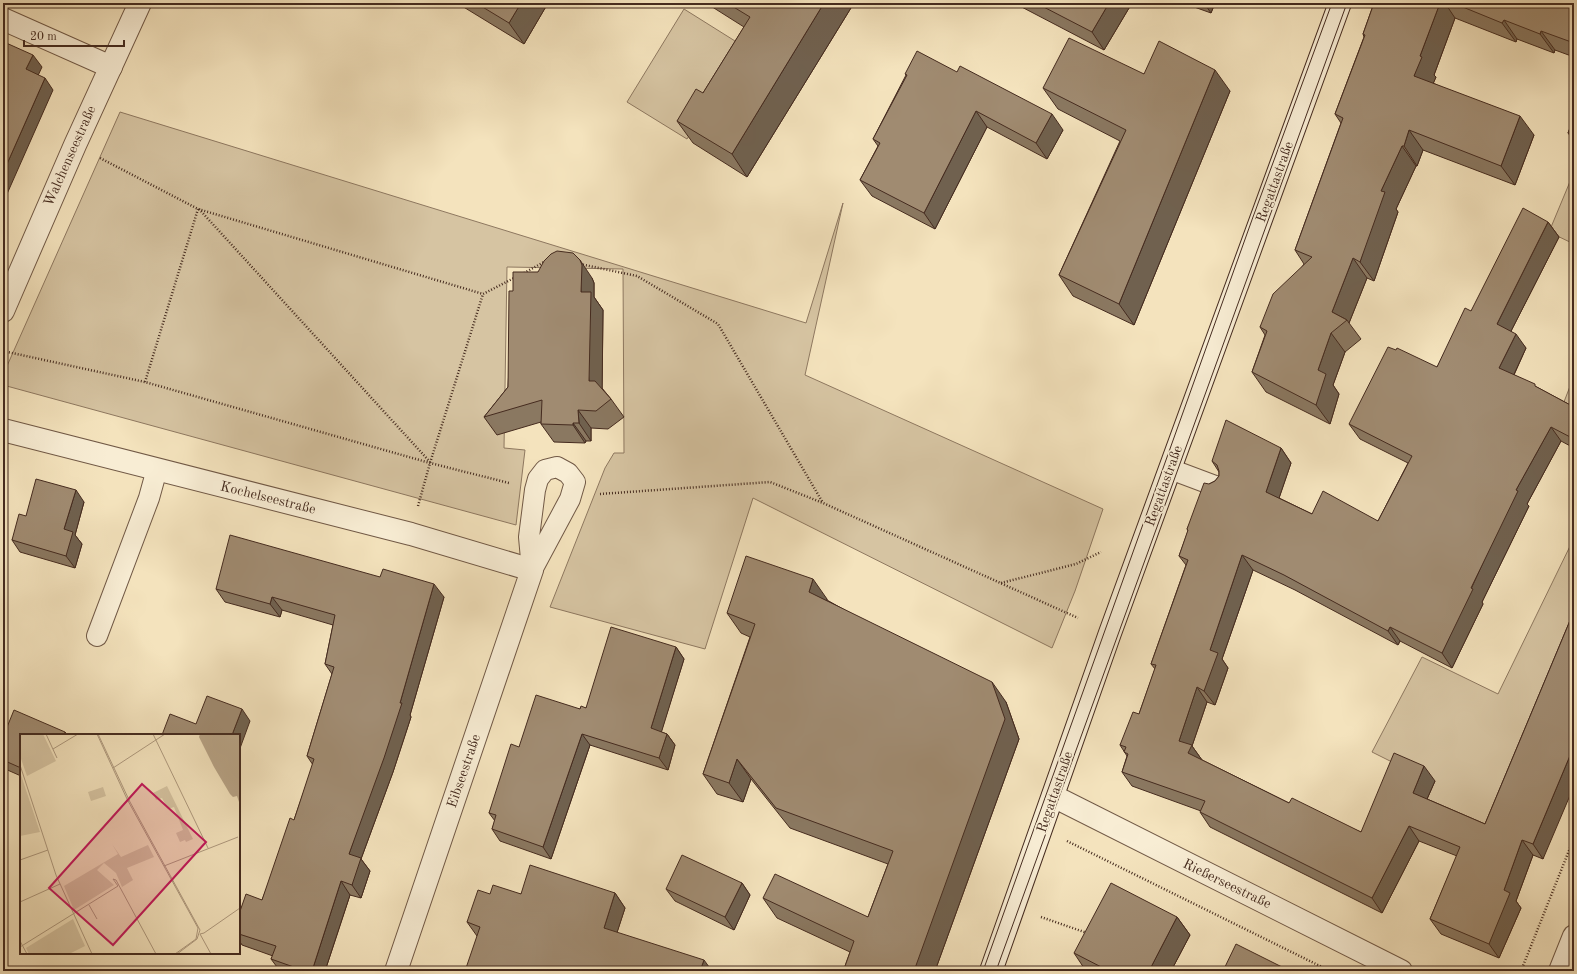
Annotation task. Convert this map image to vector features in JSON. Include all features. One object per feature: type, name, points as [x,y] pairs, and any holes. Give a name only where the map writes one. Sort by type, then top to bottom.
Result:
[{"type":"street","name":"Walchenseestraße","points":[[3,311],[74,145],[140,3]]},
{"type":"street","name":"Regattastraße","points":[[991,971],[1110,633],[1340,3]]},
{"type":"street","points":[[3,18],[111,67]]},
{"type":"street","name":"Kochelseestraße","points":[[3,430],[411,534],[532,570]]},
{"type":"street","name":"Eibseestraße","points":[[396,971],[532,570]]},
{"type":"street","name":"Rießerseestraße","points":[[1053,796],[1401,971]]},
{"type":"street","points":[[1560,971],[1574,936]]},
{"type":"lane","points":[[97,636],[149,498],[157,469]]},
{"type":"lane","points":[[1170,469],[1218,487]]},
{"type":"path","points":[[74,145],[198,209],[483,294],[546,261]]},
{"type":"path","points":[[145,382],[198,209]]},
{"type":"path","points":[[198,209],[430,463]]},
{"type":"path","points":[[576,263],[637,276],[718,324],[823,503]]},
{"type":"path","points":[[411,534],[430,463],[483,294]]},
{"type":"path","points":[[1001,583],[1076,564],[1101,552]]},
{"type":"path","points":[[1521,971],[1574,838]]},
{"type":"path","points":[[1064,839],[1330,971]]},
{"type":"path","points":[[1035,915],[1090,935]]},
{"type":"shaded area","points":[[684,9],[743,46],[687,139],[627,102]]},
{"type":"shaded area","points":[[120,112],[806,323],[843,203],[805,375],[1103,509],[1075,591],[1052,648],[753,498],[705,649],[550,607],[605,468],[614,453],[624,453],[623,269],[507,267],[504,448],[525,450],[516,525],[3,385],[3,375]]},
{"type":"shaded area","points":[[1574,172],[1574,244],[1549,232]]},
{"type":"shaded area","points":[[1574,376],[1574,413],[1562,407]]},
{"type":"shaded area","points":[[1574,538],[1574,650],[1495,839],[1424,807],[1404,768],[1372,752],[1422,657],[1498,694]]},
{"type":"building","points":[[476,3],[521,3],[509,23]]},
{"type":"building","points":[[727,3],[824,3],[732,154],[677,121],[696,89],[703,93],[750,17]]},
{"type":"building","points":[[1036,3],[1109,3],[1092,32]]},
{"type":"building","points":[[1374,3],[1440,3],[1414,76],[1520,116],[1501,166],[1409,130],[1404,146],[1402,146],[1381,191],[1385,192],[1360,262],[1353,258],[1332,312],[1347,320],[1331,333],[1318,370],[1326,374],[1316,405],[1252,372],[1267,331],[1260,327],[1273,294],[1312,257],[1295,250],[1343,118],[1335,114],[1365,35],[1363,34]]},
{"type":"building","points":[[1453,3],[1574,3],[1574,43],[1541,31],[1540,34],[1504,20],[1502,23]]},
{"type":"building","points":[[1069,38],[1144,74],[1159,41],[1215,70],[1119,304],[1059,275],[1126,130],[1043,88]]},
{"type":"building","points":[[4,42],[33,55],[26,69],[45,78],[3,173],[3,45]]},
{"type":"building","points":[[917,51],[957,72],[960,66],[1052,114],[1036,143],[976,111],[924,213],[860,180],[880,143],[873,139],[907,75],[905,74]]},
{"type":"building","points":[[1574,118],[1574,135],[1568,133]]},
{"type":"building","points":[[1523,208],[1548,222],[1497,324],[1516,334],[1499,368],[1535,384],[1535,386],[1574,407],[1574,439],[1551,427],[1516,490],[1518,491],[1471,588],[1473,589],[1442,653],[1390,627],[1388,631],[1284,575],[1242,555],[1210,650],[1218,653],[1204,691],[1197,687],[1179,741],[1192,745],[1188,753],[1289,803],[1292,798],[1361,832],[1394,753],[1424,766],[1413,793],[1485,824],[1574,611],[1574,746],[1533,844],[1522,840],[1504,890],[1510,893],[1489,944],[1430,919],[1460,847],[1409,826],[1372,898],[1200,812],[1205,801],[1122,772],[1128,754],[1124,752],[1126,747],[1120,745],[1133,712],[1139,714],[1156,665],[1151,664],[1188,560],[1179,556],[1188,530],[1187,529],[1204,483],[1209,484],[1215,481],[1219,476],[1217,465],[1212,461],[1226,420],[1281,448],[1266,492],[1312,514],[1323,491],[1378,521],[1412,456],[1349,424],[1388,347],[1396,350],[1397,348],[1437,367],[1465,308],[1471,311]]},
{"type":"building","points":[[557,251],[573,253],[580,260],[582,265],[581,292],[591,292],[589,381],[595,381],[611,399],[596,411],[578,410],[579,423],[573,423],[573,425],[541,424],[542,400],[484,417],[508,387],[509,291],[513,291],[513,272],[538,272],[544,261],[551,254]]},
{"type":"building","points":[[36,479],[76,490],[64,529],[73,532],[66,556],[12,540],[19,514],[26,516]]},
{"type":"building","points":[[230,535],[380,577],[383,569],[434,584],[400,703],[402,703],[384,758],[349,854],[361,858],[352,885],[341,881],[312,971],[305,971],[271,959],[276,946],[240,934],[240,911],[246,894],[262,900],[290,818],[294,820],[314,759],[307,756],[334,667],[325,664],[335,615],[272,597],[270,604],[216,589]]},
{"type":"building","points":[[746,556],[813,579],[809,592],[992,682],[1005,719],[914,971],[848,971],[844,969],[854,941],[763,898],[775,874],[868,917],[893,851],[776,808],[737,759],[729,783],[703,774],[755,624],[727,613]]},
{"type":"building","points":[[611,627],[676,647],[651,728],[667,734],[659,758],[582,734],[543,847],[492,829],[496,815],[489,813],[511,744],[519,747],[536,695],[580,709],[581,706],[586,708]]},
{"type":"building","points":[[207,696],[242,709],[232,734],[162,734],[170,714],[196,724]]},
{"type":"building","points":[[14,710],[65,732],[64,734],[20,734],[20,768],[3,760],[3,737]]},
{"type":"building","points":[[682,855],[742,883],[725,917],[666,889]]},
{"type":"building","points":[[530,865],[615,893],[604,928],[704,960],[700,971],[465,971],[480,927],[467,922],[478,890],[490,894],[493,885],[521,894]]},
{"type":"building","points":[[1111,883],[1177,917],[1149,971],[1109,971],[1074,953]]},
{"type":"building","points":[[1236,944],[1290,971],[1223,971]]},
{"type":"tram line","points":[[983,971],[1253,217],[1332,3]]},
{"type":"tram line","points":[[996,971],[1347,3]]}]
